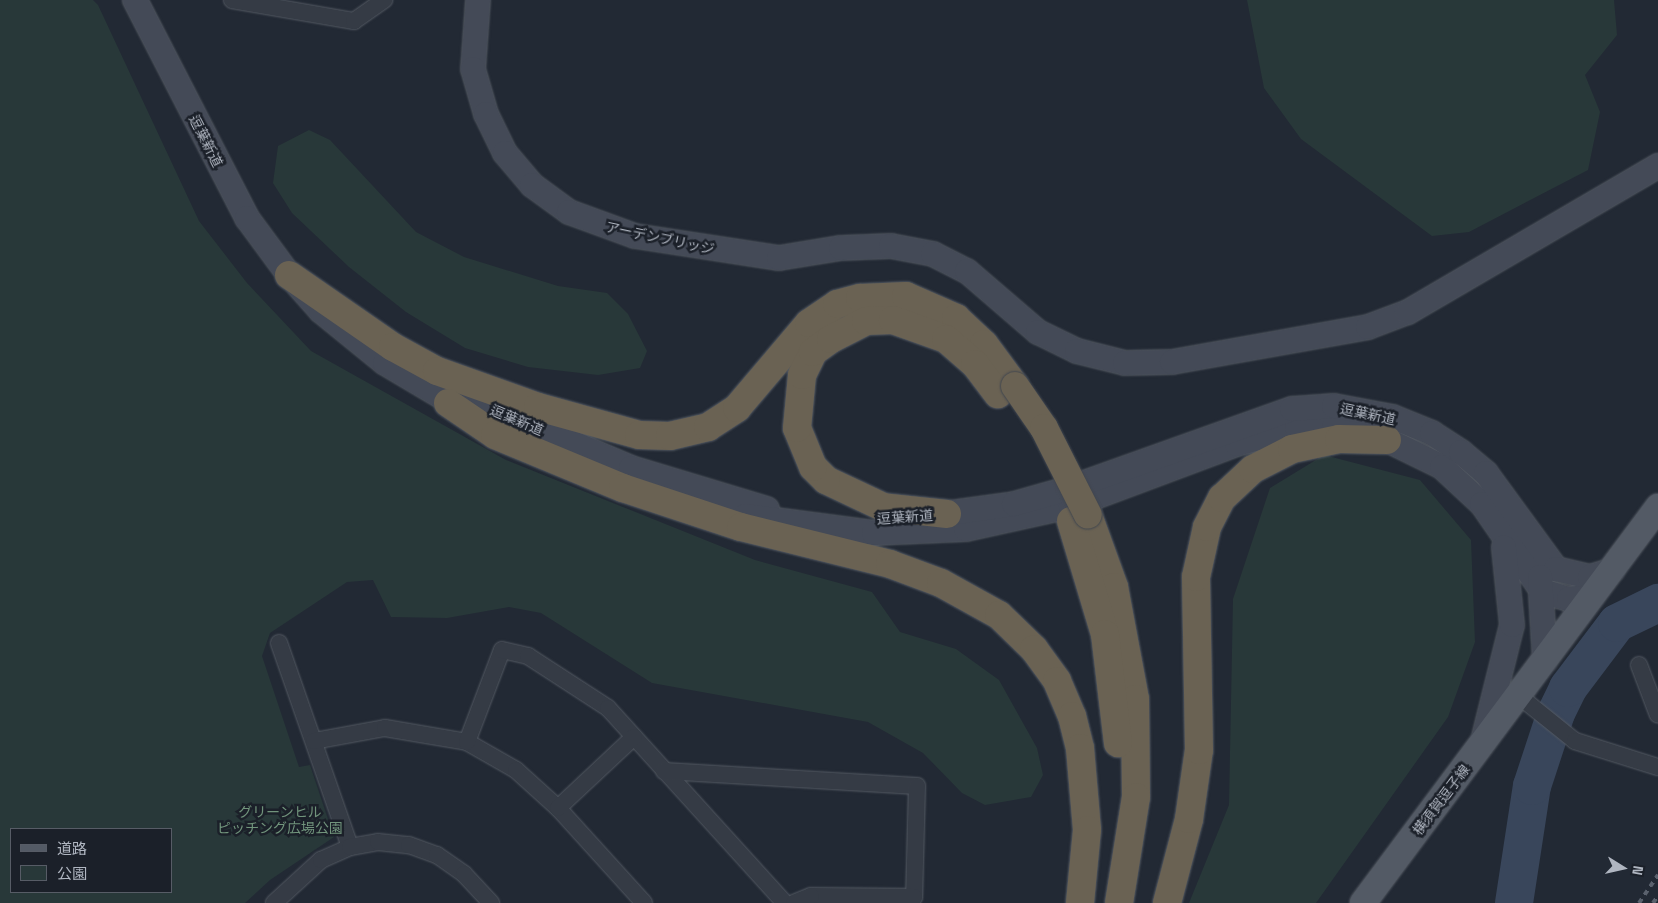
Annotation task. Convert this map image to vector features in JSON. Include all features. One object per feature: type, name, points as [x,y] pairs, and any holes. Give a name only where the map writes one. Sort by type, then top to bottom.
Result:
[{"type":"highway","points":[[289,275],[393,347],[437,371],[538,407],[640,435],[670,436],[708,427],[743,402],[809,323],[837,304],[860,298],[906,296],[956,318],[984,344],[1007,390]]},
{"type":"highway","points":[[947,514],[884,506],[826,480],[813,467],[797,428],[802,375],[813,352],[854,326],[873,320],[906,321],[946,339],[1007,390],[1044,428],[1080,518],[1114,587],[1135,699],[1136,797],[1119,903]]},
{"type":"highway","points":[[448,403],[495,435],[623,488],[741,528],[890,564],[941,583],[999,615],[1034,649],[1057,681],[1072,716],[1080,748],[1087,821],[1080,903]]},
{"type":"highway","points":[[1167,903],[1189,819],[1199,750],[1196,577],[1207,527],[1222,498],[1253,469],[1292,449],[1339,439],[1387,440]]},
{"type":"highway","points":[[1080,518],[1116,700],[1116,810],[1101,903]]},
{"type":"main road","points":[[1545,662],[1658,508]]},
{"type":"main road","name":"横須賀逗子線","points":[[1363,903],[1482,746],[1527,704],[1545,662]]},
{"type":"street","name":"逗葉新道","points":[[135,0],[242,209],[289,275],[349,336],[416,385],[448,403],[684,501],[756,519],[874,533],[966,528],[1024,519],[1071,506],[1237,444],[1297,427],[1334,427],[1387,440],[1424,456],[1458,479],[1482,504],[1502,536],[1542,591]]},
{"type":"street","points":[[232,0],[354,21],[384,0]]},
{"type":"street","name":"アーデンブリッジ","points":[[478,0],[473,69],[486,114],[505,153],[532,185],[569,212],[602,227],[731,252],[779,258],[840,248],[891,246],[933,254],[967,271],[1038,332],[1077,351],[1125,364],[1172,362],[1368,327],[1408,312],[1658,166]]},
{"type":"street","name":"逗葉新道","points":[[289,275],[352,328],[428,380],[631,468],[787,512],[873,519],[947,514],[1067,489],[1292,409],[1334,406],[1393,417],[1432,433],[1486,473],[1522,523],[1563,573],[1590,577],[1613,570]]},
{"type":"street","points":[[1522,523],[1542,591],[1545,662]]},
{"type":"street","points":[[1482,746],[1512,625],[1511,581],[1502,536]]},
{"type":"street","points":[[1542,591],[1569,599],[1594,596]]},
{"type":"street","points":[[279,643],[350,847]]},
{"type":"street","points":[[467,742],[502,650],[528,656],[572,682],[608,708],[785,903]]},
{"type":"street","points":[[1639,665],[1658,715]]},
{"type":"street","points":[[1527,704],[1567,736],[1658,767]]},
{"type":"street","points":[[314,741],[385,728],[467,742],[516,770],[558,808],[635,900]]},
{"type":"street","points":[[558,808],[634,737]]},
{"type":"street","points":[[664,771],[917,786],[914,897],[811,896],[794,903]]},
{"type":"street","points":[[274,903],[321,860],[350,847],[409,845],[437,855],[464,874],[491,903]]},
{"type":"green space","name":"グリーンヒル ピッチング広場公園","points":[[0,0],[93,0],[98,5],[199,221],[247,283],[311,351],[506,460],[755,560],[872,592],[900,632],[956,649],[999,680],[1037,748],[1043,775],[1031,797],[985,805],[962,793],[923,753],[868,722],[652,683],[541,613],[509,607],[447,618],[391,617],[373,580],[347,582],[270,633],[262,656],[299,767],[310,765],[334,837],[270,880],[245,903],[0,903]]},
{"type":"green space","points":[[1247,0],[1614,0],[1617,35],[1585,75],[1600,112],[1588,170],[1469,232],[1432,236],[1301,139],[1264,88]]},
{"type":"green space","points":[[309,130],[330,140],[416,232],[464,257],[558,286],[607,293],[628,314],[647,351],[640,368],[598,375],[528,367],[465,348],[406,312],[349,267],[292,213],[273,183],[278,146]]},
{"type":"green space","points":[[1324,455],[1420,480],[1471,540],[1475,642],[1448,717],[1316,903],[1189,903],[1229,805],[1233,599],[1270,488]]},
{"type":"waterway","points":[[1514,903],[1532,786],[1556,713],[1568,688],[1617,623],[1658,603]]},
{"type":"railway","points":[[1639,903],[1658,875]]},
{"type":"railway","points":[[1653,903],[1658,896]]}]
